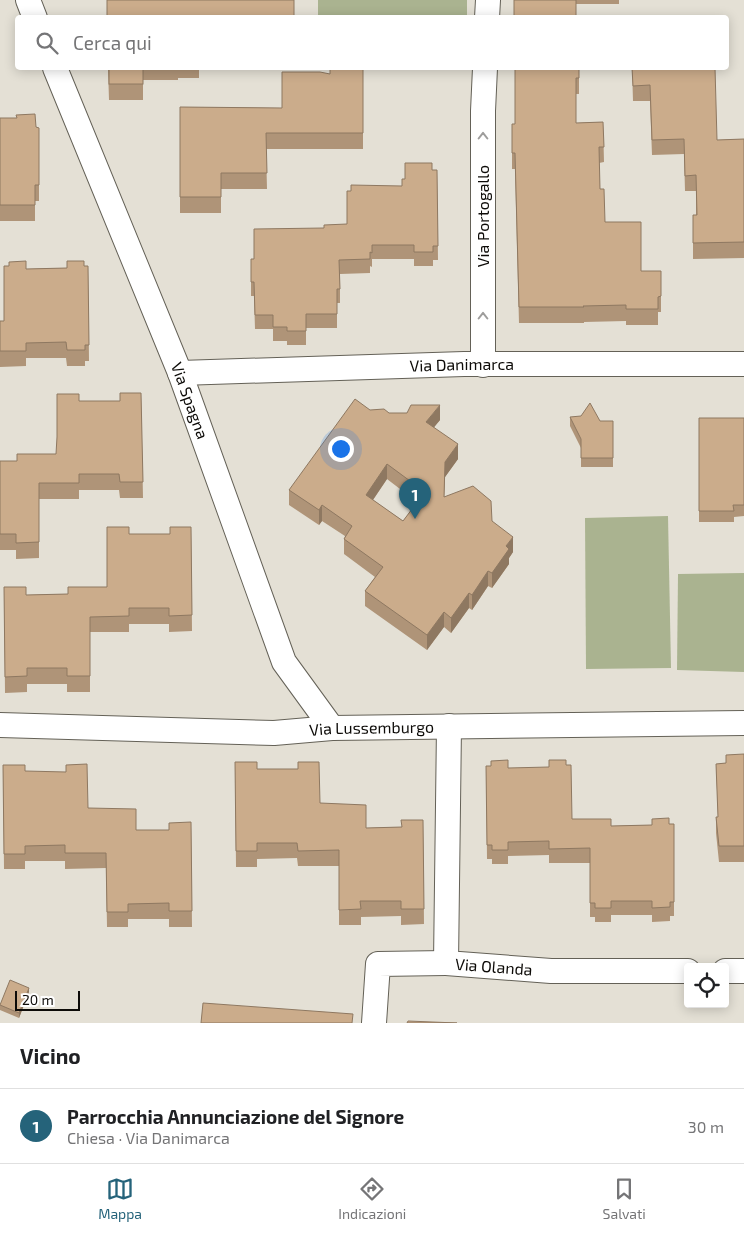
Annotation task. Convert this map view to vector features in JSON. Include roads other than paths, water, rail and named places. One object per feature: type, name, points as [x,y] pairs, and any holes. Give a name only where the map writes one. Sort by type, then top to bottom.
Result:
[{"type":"street","points":[[28,0],[34,15]]},
{"type":"street","points":[[487,15],[488,0]]},
{"type":"street","name":"Via Spagna","points":[[56,70],[180,374],[284,662],[332,728]]},
{"type":"street","name":"Via Portogallo","points":[[483,365],[483,111],[485,70]]},
{"type":"street","name":"Via Danimarca","points":[[180,374],[464,364],[744,364]]},
{"type":"street","name":"Via Lussemburgo","points":[[0,725],[274,733],[332,728],[744,723]]},
{"type":"street","name":"Via Olanda","points":[[449,726],[446,963],[551,971],[684,971]]},
{"type":"street","points":[[374,1023],[378,964],[446,963]]},
{"type":"street","points":[[729,971],[744,971]]},
{"type":"place","name":"Parrocchia Annunciazione del Signore","points":[[415,519]]}]
